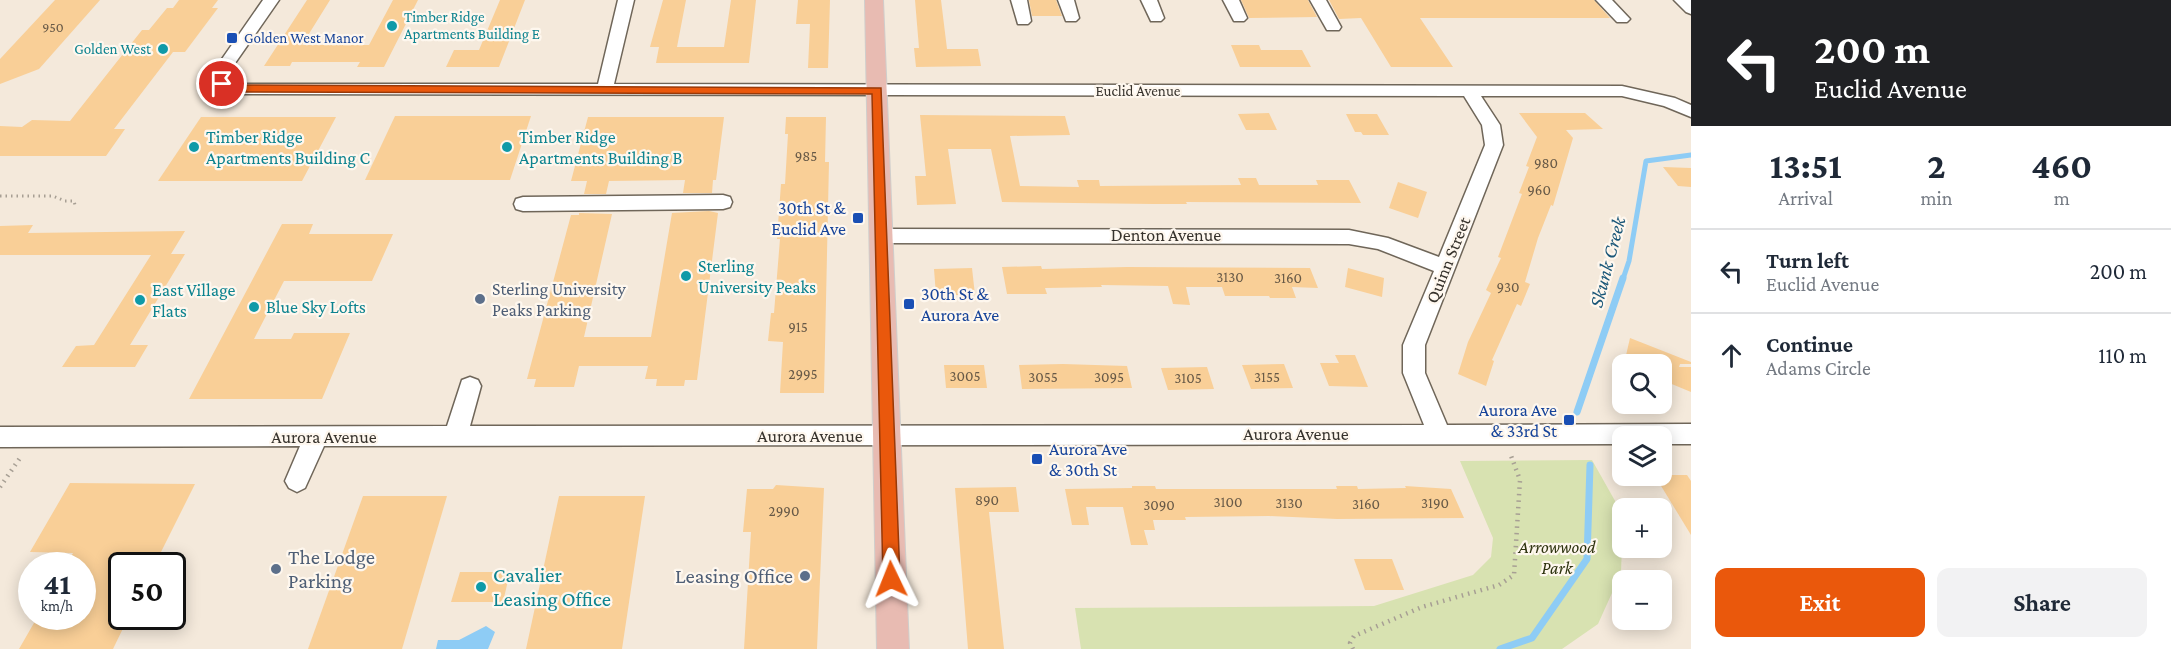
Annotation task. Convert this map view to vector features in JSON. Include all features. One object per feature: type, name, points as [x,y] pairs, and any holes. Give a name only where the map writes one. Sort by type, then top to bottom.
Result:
[{"type":"main road","points":[[874,0],[894,649]]},
{"type":"street","name":"Euclid Avenue","points":[[271,0],[223,69],[219,77],[222,84],[233,89],[1622,91],[1669,102],[1691,112]]},
{"type":"street","points":[[605,90],[626,0]]},
{"type":"street","points":[[1019,0],[1023,21]]},
{"type":"street","points":[[1066,0],[1071,18]]},
{"type":"street","points":[[1149,0],[1156,18]]},
{"type":"street","points":[[1231,0],[1239,18]]},
{"type":"street","points":[[1318,0],[1333,27]]},
{"type":"street","points":[[1604,0],[1622,19]]},
{"type":"street","points":[[1682,0],[1691,9]]},
{"type":"street","name":"Quinn Street","points":[[1439,434],[1414,373],[1414,345],[1494,145],[1491,125],[1469,91]]},
{"type":"street","points":[[523,204],[723,202]]},
{"type":"street","name":"Denton Avenue","points":[[881,236],[1349,237],[1381,243],[1446,268]]},
{"type":"street","points":[[456,437],[470,386]]},
{"type":"street","name":"Aurora Avenue","points":[[0,437],[1691,434]]},
{"type":"street","points":[[297,481],[316,437]]},
{"type":"path","points":[[0,196],[53,196],[65,201],[74,201],[75,205]]},
{"type":"path","points":[[1353,649],[1350,644],[1354,636],[1422,607],[1499,585],[1514,575],[1520,480],[1518,469],[1502,434]]},
{"type":"path","points":[[0,487],[34,438]]},
{"type":"green space","name":"Arrowwood Park","points":[[1592,460],[1613,498],[1612,558],[1622,558],[1621,570],[1612,570],[1612,593],[1598,624],[1562,649],[1081,649],[1075,608],[1374,606],[1473,575],[1491,557],[1493,538],[1460,461]]},
{"type":"water","points":[[486,626],[495,632],[488,649],[436,649],[438,640],[459,640]]},
{"type":"building","points":[[55,0],[100,0],[39,69],[0,84],[0,59]]},
{"type":"building","points":[[179,0],[218,0],[212,8],[218,8],[185,52],[173,52],[114,129],[125,129],[106,156],[0,156],[0,126],[22,127],[32,120],[70,121],[142,30],[149,30],[167,8],[173,8]]},
{"type":"building","name":"Timber Ridge Apartments Building E","points":[[307,0],[330,0],[302,45],[369,45],[393,0],[418,0],[384,67],[357,67],[360,62],[292,62],[290,66],[264,66]]},
{"type":"building","points":[[500,0],[525,0],[499,67],[446,67],[454,50],[479,50]]},
{"type":"building","points":[[663,0],[686,0],[677,47],[724,47],[731,0],[756,0],[749,63],[656,63],[659,47],[650,47]]},
{"type":"building","points":[[798,0],[830,0],[828,68],[808,68],[810,24],[796,24]]},
{"type":"building","points":[[915,0],[941,0],[947,49],[978,49],[981,66],[916,67],[914,48],[919,48]]},
{"type":"building","points":[[1029,0],[1056,0],[1062,16],[1032,16]]},
{"type":"building","points":[[1241,0],[1308,0],[1317,17],[1249,18]]},
{"type":"building","points":[[1329,0],[1594,0],[1610,18],[1420,18],[1453,67],[1391,67],[1361,18],[1339,19]]},
{"type":"building","points":[[1231,45],[1259,45],[1261,50],[1302,50],[1311,67],[1240,67]]},
{"type":"building","points":[[1269,113],[1277,130],[1246,130],[1238,114]]},
{"type":"building","points":[[1519,113],[1585,113],[1603,129],[1566,130],[1573,138],[1553,206],[1551,205],[1538,238],[1525,282],[1530,284],[1521,306],[1517,304],[1492,360],[1494,361],[1486,386],[1458,374],[1468,342],[1491,293],[1486,290],[1501,258],[1498,257],[1522,194],[1519,193],[1529,167],[1526,166],[1537,137]]},
{"type":"building","points":[[1346,114],[1377,114],[1389,135],[1363,135],[1361,132],[1355,132]]},
{"type":"building","points":[[920,115],[1065,116],[1070,135],[1010,136],[1020,186],[1079,187],[1077,180],[1099,180],[1100,186],[1241,185],[1238,178],[1256,178],[1259,185],[1318,185],[1316,180],[1349,180],[1361,203],[1002,202],[991,149],[948,149],[956,204],[917,205],[915,176],[926,176]]},
{"type":"building","name":"Timber Ridge Apartments Building B","points":[[395,116],[531,116],[510,180],[365,180]]},
{"type":"building","name":"Timber Ridge Apartments Building C","points":[[201,117],[336,117],[302,181],[158,181]]},
{"type":"building","points":[[588,117],[724,117],[716,180],[713,180],[712,193],[683,193],[685,180],[609,181],[606,194],[584,194],[587,181],[571,181]]},
{"type":"building","points":[[786,117],[826,117],[825,162],[829,162],[824,393],[780,393],[783,342],[768,341],[771,313],[774,313],[780,239],[777,239],[781,184],[785,184],[788,134],[785,134]]},
{"type":"building","points":[[1663,167],[1691,168],[1691,187],[1678,186]]},
{"type":"building","points":[[1398,182],[1427,192],[1418,218],[1389,208]]},
{"type":"building","name":"Sterling University Peaks","points":[[709,211],[718,213],[697,380],[685,380],[684,386],[656,386],[657,379],[645,379],[648,366],[579,366],[574,387],[534,387],[536,379],[527,379],[571,215],[579,215],[579,213],[612,214],[584,337],[651,337],[672,213]]},
{"type":"building","name":"Blue Sky Lofts","points":[[282,224],[313,224],[309,234],[393,234],[372,281],[284,281],[254,339],[291,339],[294,333],[350,333],[322,399],[189,399]]},
{"type":"building","name":"East Village Flats","points":[[33,225],[28,233],[185,231],[171,254],[185,254],[130,345],[148,345],[135,367],[62,367],[76,346],[94,345],[151,255],[0,255],[0,226]]},
{"type":"building","points":[[1041,266],[1042,269],[1310,268],[1318,288],[1292,287],[1296,298],[1270,298],[1269,296],[1225,296],[1222,287],[1186,287],[1190,305],[1173,304],[1168,286],[1101,285],[1102,287],[1045,288],[1047,294],[1007,294],[1002,267]]},
{"type":"building","points":[[972,268],[975,295],[936,295],[934,269]]},
{"type":"building","points":[[1348,268],[1384,278],[1382,297],[1345,287]]},
{"type":"building","points":[[1630,338],[1671,354],[1626,354]]},
{"type":"building","points":[[1335,355],[1355,355],[1368,387],[1329,386],[1320,363],[1339,363]]},
{"type":"building","points":[[1672,355],[1691,362],[1691,364],[1680,364],[1679,367],[1691,367],[1691,392],[1672,384]]},
{"type":"building","points":[[1284,364],[1293,388],[1251,389],[1242,365]]},
{"type":"building","points":[[944,365],[984,365],[987,388],[946,388]]},
{"type":"building","points":[[1019,365],[1127,366],[1132,388],[1022,389]]},
{"type":"building","points":[[1207,367],[1214,389],[1168,390],[1161,368]]},
{"type":"building","points":[[1672,475],[1687,475],[1691,481],[1691,535],[1672,504],[1672,498],[1668,498],[1661,486],[1672,486]]},
{"type":"building","points":[[70,483],[195,484],[161,552],[108,552],[108,630],[122,630],[113,649],[19,649],[30,630],[96,630],[96,552],[30,552]]},
{"type":"building","points":[[776,485],[824,488],[817,649],[744,649],[751,532],[743,532],[747,489],[773,489]]},
{"type":"building","points":[[1132,486],[1155,486],[1156,489],[1337,489],[1336,486],[1357,486],[1358,489],[1406,488],[1405,486],[1451,489],[1464,518],[1185,517],[1186,520],[1153,520],[1155,530],[1144,530],[1148,545],[1131,545],[1123,507],[1086,507],[1089,525],[1072,525],[1065,489],[1132,488]]},
{"type":"building","points":[[1016,487],[1019,512],[989,512],[1004,649],[968,649],[955,488]]},
{"type":"building","points":[[363,496],[447,496],[402,649],[308,649]]},
{"type":"building","points":[[559,496],[645,496],[622,649],[526,649]]},
{"type":"building","points":[[1354,559],[1392,559],[1404,590],[1365,590]]},
{"type":"building","name":"Cavalier Leasing Office","points":[[460,572],[510,572],[503,602],[451,602]]},
{"type":"waterway","name":"Skunk Creek","points":[[1623,279],[1629,261],[1646,161],[1691,155]]},
{"type":"waterway","name":"Skunk Creek","points":[[1577,412],[1623,278]]},
{"type":"waterway","name":"Skunk Creek","points":[[1500,649],[1532,638],[1587,559],[1590,465]]},
{"type":"place","name":"Timber Ridge Apartments Building E","points":[[392,26]]},
{"type":"place","name":"Golden West Manor","points":[[232,38]]},
{"type":"place","name":"Golden West","points":[[163,49]]},
{"type":"place","name":"Timber Ridge Apartments Building C","points":[[194,147]]},
{"type":"place","name":"Timber Ridge Apartments Building B","points":[[507,147]]},
{"type":"place","name":"30th St & Euclid Ave","points":[[858,218]]},
{"type":"place","name":"Sterling University Peaks","points":[[686,276]]},
{"type":"place","name":"Sterling University Peaks Parking","points":[[480,299]]},
{"type":"place","name":"East Village Flats","points":[[140,300]]},
{"type":"place","name":"30th St & Aurora Ave","points":[[909,304]]},
{"type":"place","name":"Blue Sky Lofts","points":[[254,307]]},
{"type":"place","name":"Aurora Ave & 33rd St","points":[[1569,420]]},
{"type":"place","name":"Aurora Ave & 30th St","points":[[1037,459]]},
{"type":"place","name":"The Lodge Parking","points":[[276,569]]},
{"type":"place","name":"Leasing Office","points":[[805,576]]},
{"type":"place","name":"Cavalier Leasing Office","points":[[481,587]]},
{"type":"route","points":[[222,84],[233,89],[877,91],[891,579]]}]
